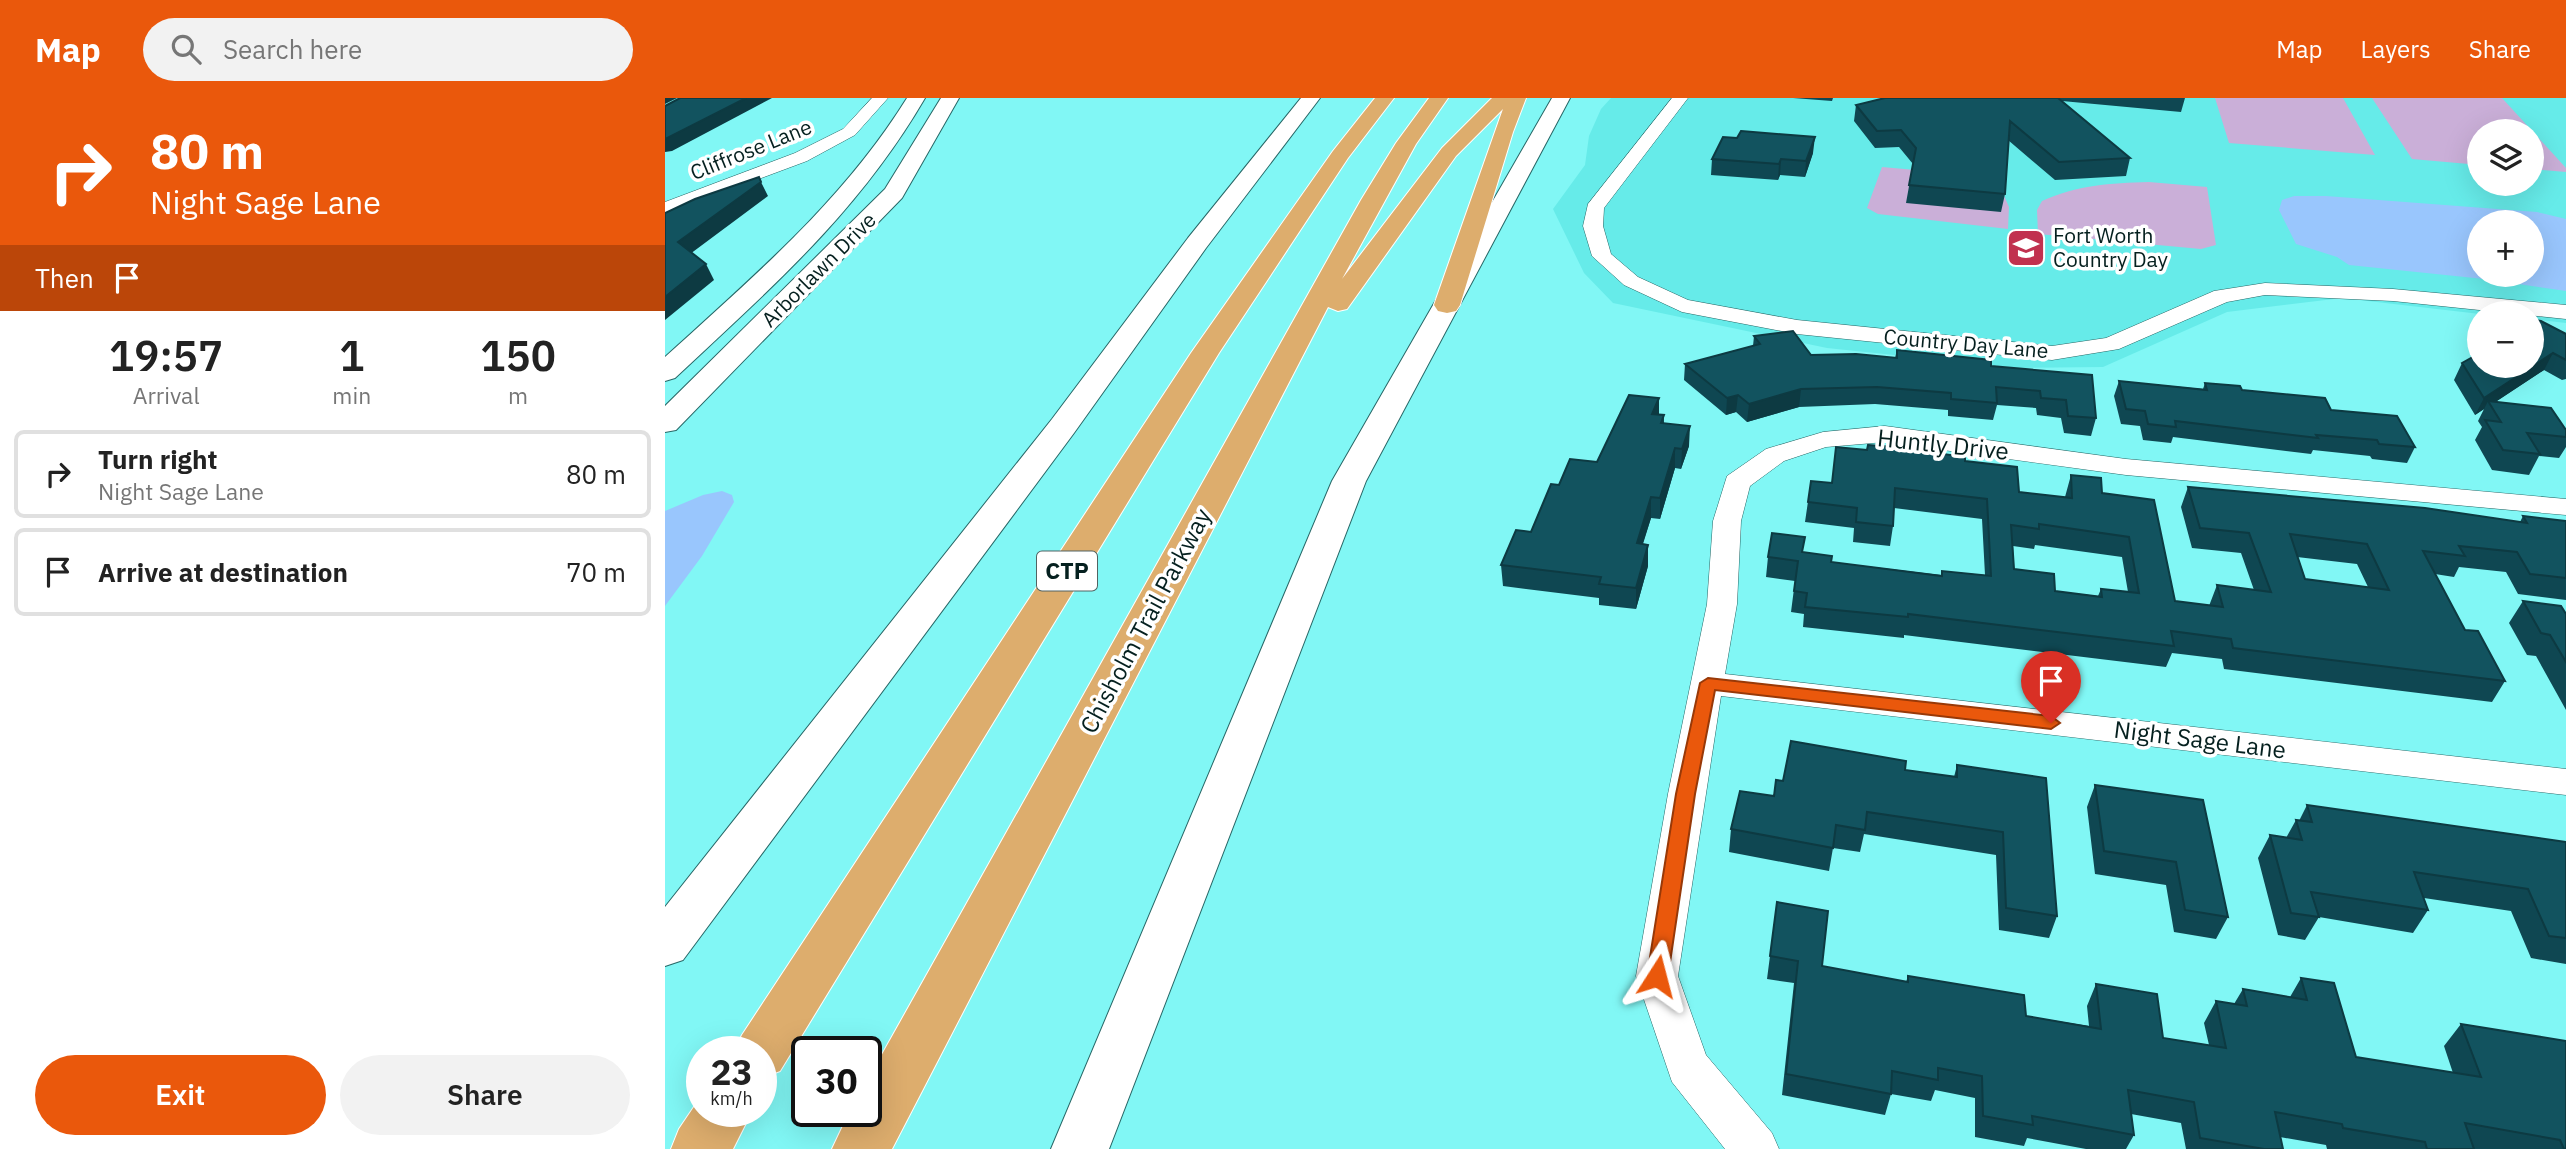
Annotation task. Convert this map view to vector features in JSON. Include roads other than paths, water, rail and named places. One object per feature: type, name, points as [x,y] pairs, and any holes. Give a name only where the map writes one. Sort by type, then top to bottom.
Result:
[{"type":"highway","name":"CTP","points":[[772,1036],[1205,353],[1340,155],[1385,98]]},
{"type":"highway","name":"Chisholm Trail Parkway","points":[[861,1149],[1372,200],[1406,143],[1439,98]]},
{"type":"highway","points":[[1268,393],[1387,240],[1449,152],[1505,100]]},
{"type":"highway","points":[[1447,305],[1503,132],[1505,100]]},
{"type":"highway","points":[[1205,353],[1241,276],[1327,135]]},
{"type":"highway","points":[[700,1149],[714,1127]]},
{"type":"main road","name":"Arborlawn Drive","points":[[665,372],[804,241],[865,176],[916,98]]},
{"type":"main road","name":"Arborlawn Drive","points":[[665,423],[894,194],[950,98]]},
{"type":"main road","points":[[665,945],[1063,426],[1189,252],[1311,98]]},
{"type":"main road","points":[[1080,1149],[1349,481],[1561,98]]},
{"type":"street","name":"Cliffrose Lane","points":[[665,208],[801,157],[849,132],[880,98]]},
{"type":"street","name":"Country Day Lane","points":[[1680,98],[1595,208],[1593,226],[1601,256],[1631,281],[1682,305],[1797,327],[2052,353],[2111,344],[2222,296],[2265,289],[2393,295],[2566,312]]},
{"type":"street","name":"Huntly Drive","points":[[1755,1149],[1688,1066],[1657,976],[1685,794],[1722,604],[1727,521],[1737,482],[1775,456],[1823,439],[1885,435],[2126,467],[2566,507]]},
{"type":"street","name":"Night Sage Lane","points":[[1708,683],[2566,782]]},
{"type":"place","name":"Fort Worth Country Day","points":[[2026,248]]}]
